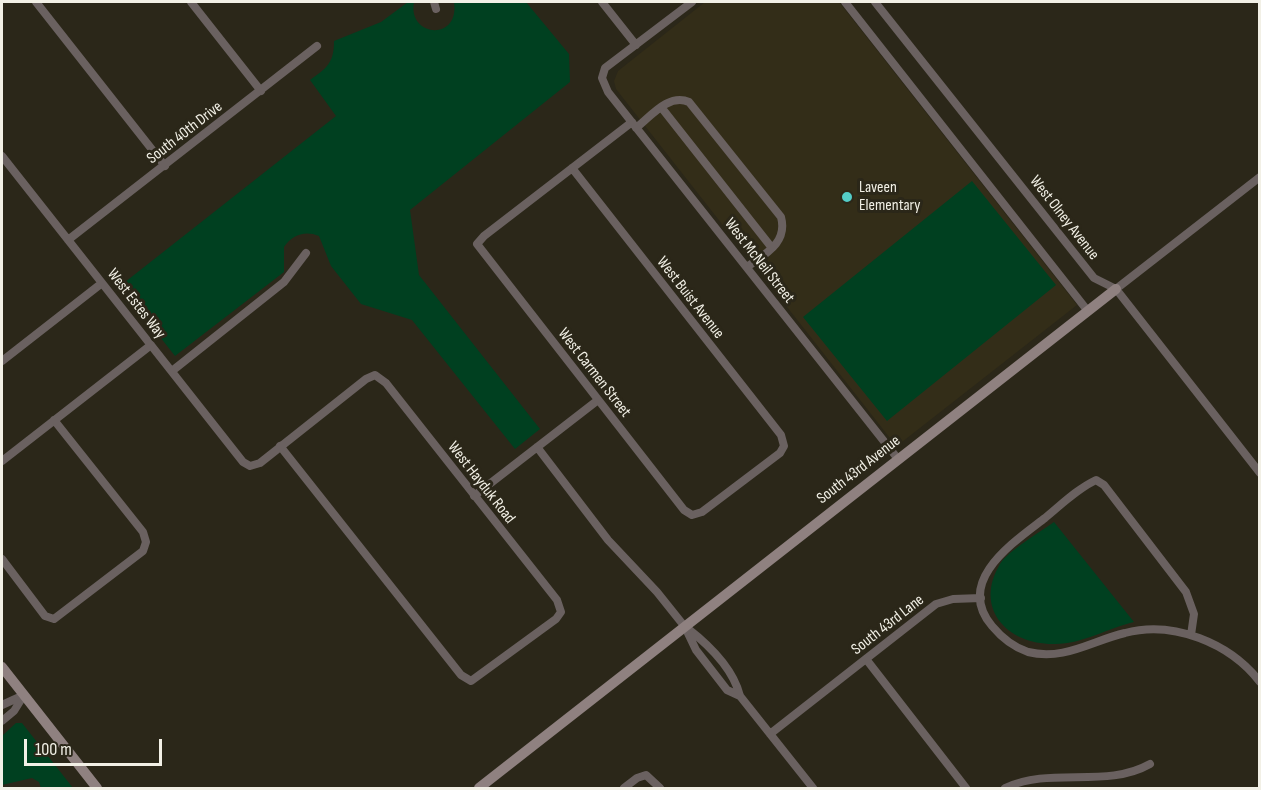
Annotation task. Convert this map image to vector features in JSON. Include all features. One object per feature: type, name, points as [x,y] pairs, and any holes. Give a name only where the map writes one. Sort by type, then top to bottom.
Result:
[{"type":"street","points":[[36,2],[165,166]]},
{"type":"street","points":[[191,2],[261,91]]},
{"type":"street","points":[[602,2],[636,45],[692,2]]},
{"type":"street","points":[[845,2],[1087,310]]},
{"type":"street","name":"West Olney Avenue","points":[[875,2],[1094,278],[1116,289],[1260,472]]},
{"type":"street","name":"West McNeil Street","points":[[636,45],[605,68],[602,78],[608,92],[898,459]]},
{"type":"street","name":"South 40th Drive","points":[[68,240],[317,46]]},
{"type":"street","points":[[572,168],[661,107],[673,101],[689,102],[781,217],[784,229],[781,238],[747,267]]},
{"type":"street","points":[[661,107],[772,248]]},
{"type":"street","name":"West Estes Way","points":[[2,156],[243,462],[250,466],[280,446]]},
{"type":"street","name":"West Carmen Street","points":[[572,168],[477,244],[684,510],[692,515]]},
{"type":"street","name":"West Buist Avenue","points":[[572,168],[781,435],[784,446],[780,453],[702,512],[692,515]]},
{"type":"street","name":"South 43rd Avenue","points":[[479,789],[1087,310],[1260,177]]},
{"type":"street","points":[[172,372],[284,282],[306,253]]},
{"type":"street","points":[[3,357],[102,283]]},
{"type":"street","points":[[2,461],[151,345]]},
{"type":"street","name":"West Hayduk Road","points":[[375,375],[386,384],[557,600],[561,612],[556,619],[471,681],[461,675],[280,446],[366,379],[375,375]]},
{"type":"street","points":[[474,496],[598,400]]},
{"type":"street","points":[[2,559],[45,616],[54,619],[143,551],[146,542],[143,532],[54,420]]},
{"type":"street","points":[[537,447],[608,540],[657,592],[685,627],[696,650],[727,690],[740,696]]},
{"type":"street","points":[[1191,636],[1194,614],[1186,592],[1104,485],[1096,480],[997,557],[986,573],[981,598],[987,621],[1017,648],[1030,652],[1060,654],[1126,632],[1143,630],[1191,636],[1222,649],[1239,660],[1260,682]]},
{"type":"street","name":"South 43rd Lane","points":[[770,734],[936,604],[953,599],[981,598]]},
{"type":"street","points":[[685,627],[705,642],[736,681],[740,696],[813,789]]},
{"type":"street","points":[[866,659],[966,789]]},
{"type":"street","points":[[2,667],[97,789]]},
{"type":"street","points":[[2,705],[8,700],[24,695]]},
{"type":"street","points":[[2,721],[14,711],[24,695]]},
{"type":"street","points":[[1005,789],[1026,780],[1040,778],[1117,776],[1135,772],[1150,764]]},
{"type":"street","points":[[624,789],[637,778],[646,775],[660,789]]},
{"type":"shaded area","name":"Laveen Elementary","points":[[705,2],[839,2],[1077,305],[902,442],[893,442],[616,89],[614,81],[618,71]]},
{"type":"green space","points":[[408,2],[414,2],[414,14],[418,22],[425,28],[434,30],[442,29],[449,24],[454,15],[454,2],[526,2],[569,54],[570,82],[410,210],[419,275],[540,429],[515,449],[412,320],[361,304],[331,266],[319,236],[304,234],[291,239],[284,247],[284,272],[175,356],[120,286],[336,116],[310,80],[331,60],[334,41],[381,22]]},
{"type":"green space","points":[[972,181],[1056,285],[887,421],[803,317]]},
{"type":"green space","points":[[1054,522],[1134,622],[1085,639],[1055,644],[1038,643],[1023,638],[1010,631],[1000,621],[993,609],[991,596],[993,580],[1000,564],[1017,548]]},
{"type":"green space","points":[[16,723],[22,723],[73,788],[41,788],[39,782],[32,778],[2,785],[2,736]]},
{"type":"place","name":"Laveen Elementary","points":[[847,197]]}]
